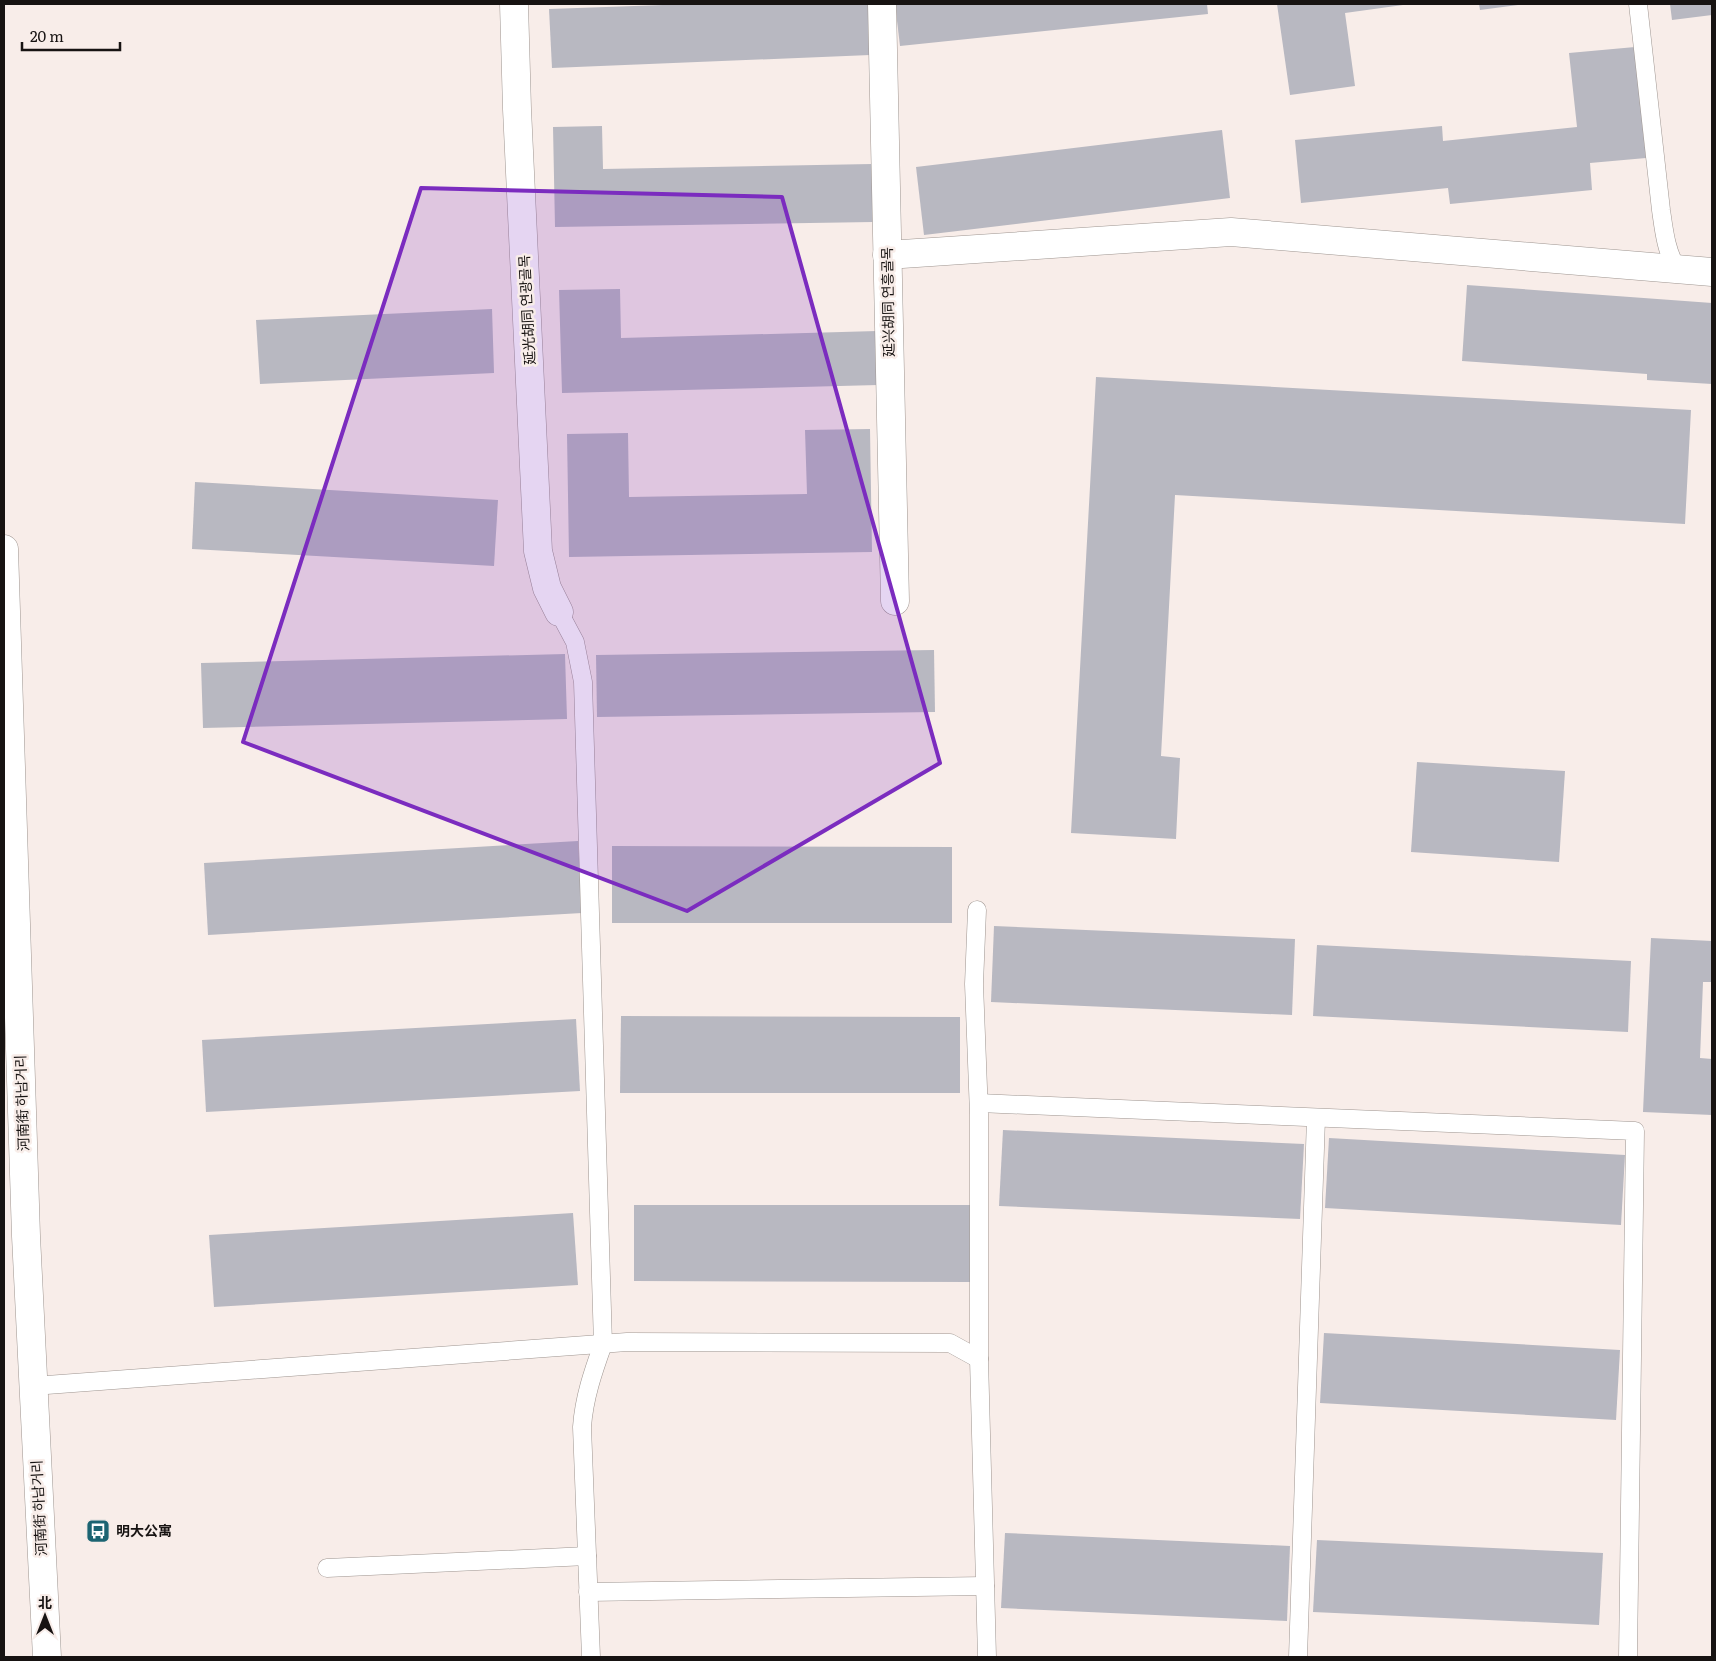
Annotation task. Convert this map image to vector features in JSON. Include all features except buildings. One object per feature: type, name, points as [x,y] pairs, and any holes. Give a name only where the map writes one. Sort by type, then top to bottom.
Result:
[{"type":"street","name":"延光胡同 연광골목","points":[[514,4],[517,110],[538,551],[548,588],[559,612]]},
{"type":"street","name":"延兴胡同 연흥골목","points":[[882,4],[895,600]]},
{"type":"street","points":[[887,254],[1231,232],[1712,272]]},
{"type":"street","name":"河南街 하남거리","points":[[4,549],[15,1237],[33,1386],[47,1657]]},
{"type":"lane","points":[[1638,4],[1661,210],[1668,250],[1677,269]]},
{"type":"lane","points":[[559,612],[574,642],[583,682],[603,1344],[584,1406],[582,1427],[591,1657]]},
{"type":"lane","points":[[977,910],[974,984],[979,1103],[979,1358],[987,1657]]},
{"type":"lane","points":[[979,1103],[1635,1131],[1628,1657]]},
{"type":"lane","points":[[1298,1657],[1316,1118]]},
{"type":"lane","points":[[33,1386],[627,1342],[950,1343],[979,1358]]},
{"type":"lane","points":[[327,1568],[587,1556]]},
{"type":"lane","points":[[588,1592],[985,1586]]},
{"type":"highlighted area","points":[[421,188],[782,197],[940,763],[687,911],[243,742]]},
{"type":"place","name":"明大公寓","points":[[98,1531]]}]
